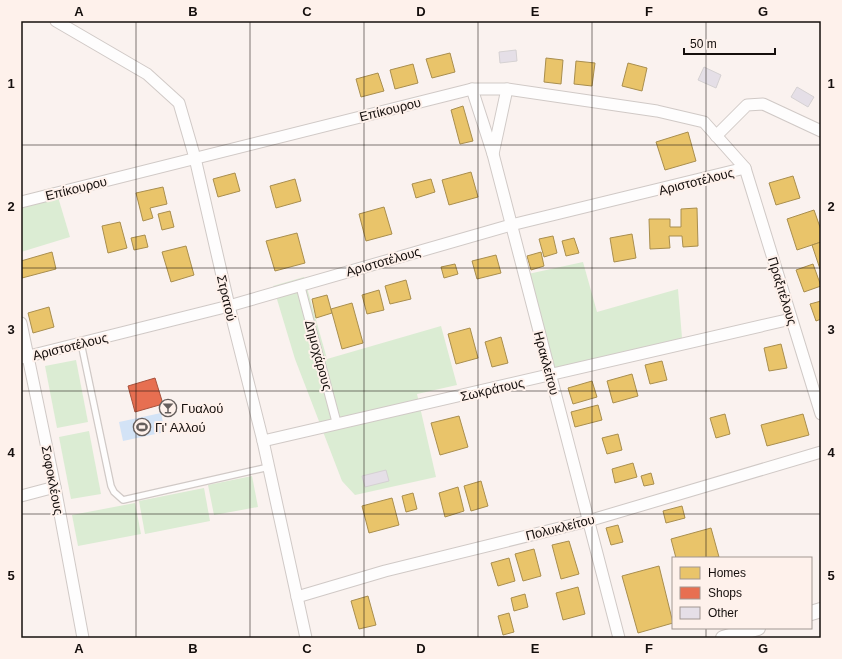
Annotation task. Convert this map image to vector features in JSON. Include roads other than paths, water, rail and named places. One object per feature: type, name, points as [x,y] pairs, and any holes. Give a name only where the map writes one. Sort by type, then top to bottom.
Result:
[{"type":"street","name":"Στρατού","points":[[56,21],[147,74],[179,103],[194,158],[228,306],[263,441],[306,638]]},
{"type":"street","name":"Επίκουρου","points":[[21,202],[472,89],[507,89],[657,111],[704,122],[745,168]]},
{"type":"street","name":"Ηρακλείτου","points":[[472,89],[493,154],[588,521],[620,638]]},
{"type":"street","points":[[493,154],[507,89]]},
{"type":"street","points":[[716,136],[747,105],[763,104],[821,131]]},
{"type":"street","name":"Αριστοτέλους","points":[[25,357],[228,306],[511,225],[745,168]]},
{"type":"street","name":"Πραξιτέλους","points":[[745,168],[821,414]]},
{"type":"street","name":"Δημοχάρους","points":[[300,285],[337,424]]},
{"type":"street","name":"Σωκράτους","points":[[263,441],[550,376],[791,319]]},
{"type":"street","name":"Σοφοκλέους","points":[[21,323],[25,357],[55,487],[82,638]]},
{"type":"street","name":"Πολυκλείτου","points":[[297,597],[385,571],[588,521],[821,452]]},
{"type":"street","points":[[21,496],[55,487]]},
{"type":"street","points":[[723,638],[754,629]]},
{"type":"lane","points":[[81,343],[111,486],[123,500],[268,467]]},
{"type":"water","name":"Γι' Αλλού","points":[[161,413],[165,432],[123,441],[119,422]]},
{"type":"place","name":"Γυαλού","points":[[168,408]]},
{"type":"place","name":"Γι' Αλλού","points":[[142,427]]}]
